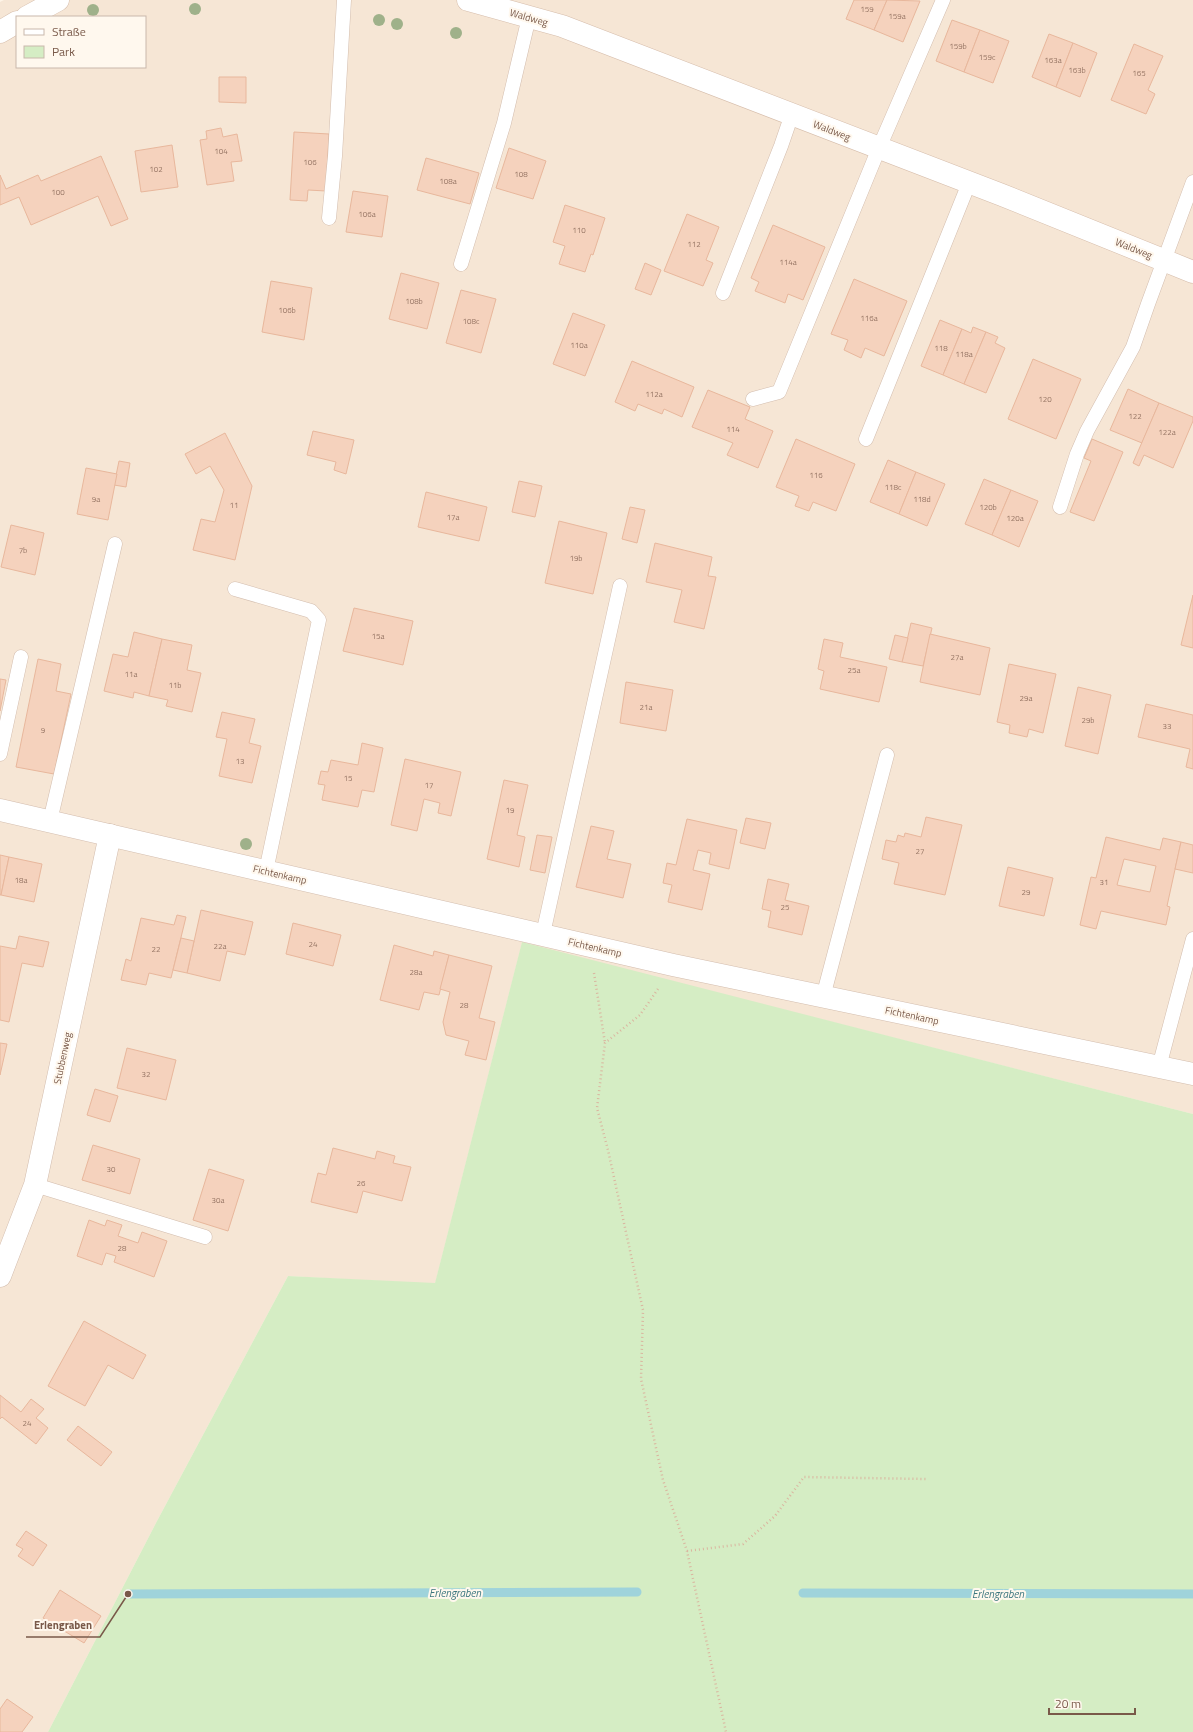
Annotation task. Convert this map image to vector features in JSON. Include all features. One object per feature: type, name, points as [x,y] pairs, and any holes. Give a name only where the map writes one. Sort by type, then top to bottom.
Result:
[{"type":"street","points":[[29,16],[58,0]]},
{"type":"street","name":"Waldweg","points":[[468,0],[562,26],[969,183],[1193,272]]},
{"type":"street","points":[[0,32],[16,23]]},
{"type":"street","name":"Fichtenkamp","points":[[0,810],[673,965],[1193,1074]]},
{"type":"street","name":"Stubbenweg","points":[[0,1276],[35,1185],[110,835]]},
{"type":"lane","points":[[329,218],[335,156],[344,0]]},
{"type":"lane","points":[[753,399],[779,392],[879,148],[943,0]]},
{"type":"lane","points":[[461,264],[504,123],[529,17]]},
{"type":"lane","points":[[723,293],[781,146],[792,114]]},
{"type":"lane","points":[[1060,507],[1077,454],[1087,431],[1133,347],[1193,182]]},
{"type":"lane","points":[[866,439],[969,183]]},
{"type":"lane","points":[[50,821],[115,544]]},
{"type":"lane","points":[[543,934],[620,586]]},
{"type":"lane","points":[[235,589],[311,610],[319,620],[266,871]]},
{"type":"lane","points":[[0,754],[21,657]]},
{"type":"lane","points":[[823,996],[887,755]]},
{"type":"lane","points":[[1159,1067],[1193,939]]},
{"type":"lane","points":[[35,1185],[205,1237]]},
{"type":"path","points":[[590,945],[605,1043],[597,1108],[612,1165],[643,1310],[641,1379],[663,1480],[687,1551],[726,1732]]},
{"type":"path","points":[[605,1043],[640,1015],[673,965]]},
{"type":"path","points":[[687,1551],[743,1544],[775,1516],[804,1477],[926,1479]]},
{"type":"shaded area","points":[[4,0],[1193,0],[1193,1114],[522,943],[435,1284],[288,1276],[157,1521],[48,1732],[0,1732],[0,2]]},
{"type":"green space","points":[[522,942],[1193,1114],[1193,1732],[48,1732],[157,1521],[288,1276],[435,1283]]},
{"type":"building","points":[[854,0],[887,0],[874,30],[846,19]]},
{"type":"building","points":[[887,0],[920,1],[903,42],[874,30]]},
{"type":"building","points":[[952,20],[980,30],[964,72],[936,61]]},
{"type":"building","points":[[980,30],[1009,41],[993,83],[964,72]]},
{"type":"building","points":[[1049,34],[1073,43],[1056,87],[1032,77]]},
{"type":"building","points":[[1073,43],[1097,53],[1080,97],[1056,87]]},
{"type":"building","points":[[1134,44],[1163,56],[1148,90],[1155,94],[1146,114],[1111,100]]},
{"type":"building","points":[[219,77],[246,77],[246,103],[219,102]]},
{"type":"building","points":[[221,128],[223,137],[237,134],[242,161],[231,162],[234,181],[207,185],[200,140],[207,139],[206,131]]},
{"type":"building","points":[[294,132],[329,134],[326,191],[308,190],[307,201],[290,200]]},
{"type":"building","points":[[172,145],[178,187],[141,192],[135,151]]},
{"type":"building","points":[[509,148],[546,161],[533,199],[496,188]]},
{"type":"building","points":[[101,156],[128,219],[111,226],[98,196],[31,225],[19,197],[0,205],[0,175],[6,189],[38,175],[41,181]]},
{"type":"building","points":[[426,158],[479,173],[470,204],[417,190]]},
{"type":"building","points":[[353,191],[388,196],[382,237],[346,232]]},
{"type":"building","points":[[565,205],[605,218],[593,255],[591,254],[585,272],[559,264],[565,246],[553,242]]},
{"type":"building","points":[[687,214],[719,227],[706,260],[713,263],[703,286],[664,271]]},
{"type":"building","points":[[773,225],[825,247],[803,300],[788,294],[785,303],[755,291],[759,282],[751,278]]},
{"type":"building","points":[[645,263],[661,270],[651,295],[635,289]]},
{"type":"building","points":[[401,273],[439,283],[427,329],[389,319]]},
{"type":"building","points":[[854,279],[907,301],[884,356],[865,348],[861,358],[844,350],[848,340],[831,334]]},
{"type":"building","points":[[271,281],[312,288],[304,340],[262,332]]},
{"type":"building","points":[[461,290],[496,299],[481,353],[446,343]]},
{"type":"building","points":[[573,313],[605,325],[585,376],[553,364]]},
{"type":"building","points":[[940,320],[962,329],[943,375],[921,366]]},
{"type":"building","points":[[973,327],[986,332],[964,384],[943,375],[962,329],[971,333]]},
{"type":"building","points":[[986,332],[998,337],[995,343],[1005,348],[986,393],[964,384]]},
{"type":"building","points":[[1033,359],[1081,379],[1056,439],[1008,419]]},
{"type":"building","points":[[632,361],[694,387],[682,417],[664,409],[662,414],[638,404],[635,411],[615,402]]},
{"type":"building","points":[[1128,389],[1159,403],[1142,443],[1110,430]]},
{"type":"building","points":[[708,390],[750,407],[745,419],[773,431],[758,468],[727,455],[733,443],[692,427]]},
{"type":"building","points":[[1159,403],[1193,417],[1193,421],[1173,468],[1144,455],[1139,466],[1133,463]]},
{"type":"building","points":[[313,431],[354,440],[346,474],[334,470],[336,462],[307,455]]},
{"type":"building","points":[[225,433],[252,486],[235,560],[193,550],[201,519],[215,522],[224,490],[210,466],[196,474],[185,454]]},
{"type":"building","points":[[796,439],[855,464],[836,511],[813,502],[809,511],[795,506],[799,496],[776,487]]},
{"type":"building","points":[[1092,439],[1123,452],[1094,521],[1070,512],[1091,461],[1084,458]]},
{"type":"building","points":[[888,460],[916,472],[899,514],[870,502]]},
{"type":"building","points":[[119,461],[130,463],[126,487],[114,485]]},
{"type":"building","points":[[86,468],[117,474],[108,520],[77,514]]},
{"type":"building","points":[[916,472],[945,484],[927,526],[899,514]]},
{"type":"building","points":[[984,479],[1011,490],[992,535],[965,524]]},
{"type":"building","points":[[519,481],[542,486],[535,517],[512,512]]},
{"type":"building","points":[[1011,490],[1038,501],[1019,547],[992,535]]},
{"type":"building","points":[[426,492],[487,507],[479,541],[418,527]]},
{"type":"building","points":[[630,507],[645,510],[637,543],[622,539]]},
{"type":"building","points":[[559,521],[607,533],[593,594],[545,583]]},
{"type":"building","points":[[11,525],[44,533],[35,575],[1,567]]},
{"type":"building","points":[[655,543],[712,557],[708,576],[716,577],[704,629],[674,622],[682,590],[646,582]]},
{"type":"building","points":[[1193,595],[1193,648],[1181,645]]},
{"type":"building","points":[[354,608],[413,621],[403,665],[343,651]]},
{"type":"building","points":[[911,623],[932,628],[923,666],[902,662]]},
{"type":"building","points":[[134,632],[162,639],[149,696],[134,692],[133,698],[104,691],[113,654],[128,657]]},
{"type":"building","points":[[930,634],[990,648],[980,695],[920,682]]},
{"type":"building","points":[[895,635],[908,638],[902,662],[889,659]]},
{"type":"building","points":[[162,639],[192,645],[187,670],[201,673],[192,712],[166,706],[168,700],[149,696]]},
{"type":"building","points":[[824,639],[843,643],[840,657],[887,667],[879,702],[820,689],[824,671],[818,669]]},
{"type":"building","points":[[38,659],[61,664],[56,691],[71,694],[54,774],[16,767]]},
{"type":"building","points":[[1009,664],[1056,674],[1043,733],[1029,729],[1027,737],[1009,733],[1010,725],[997,722]]},
{"type":"building","points":[[0,679],[6,680],[0,711]]},
{"type":"building","points":[[626,682],[673,690],[666,731],[620,723]]},
{"type":"building","points":[[1078,687],[1111,695],[1098,754],[1065,746]]},
{"type":"building","points":[[1146,704],[1193,715],[1193,769],[1186,767],[1190,749],[1138,737]]},
{"type":"building","points":[[222,712],[255,719],[249,743],[261,746],[252,783],[219,776],[227,739],[216,737]]},
{"type":"building","points":[[362,743],[383,748],[374,792],[362,790],[358,807],[322,800],[325,785],[318,784],[321,771],[328,772],[331,760],[358,765]]},
{"type":"building","points":[[405,759],[461,772],[451,816],[438,813],[440,803],[424,799],[417,831],[391,825]]},
{"type":"building","points":[[504,780],[528,785],[517,835],[525,837],[519,867],[487,859]]},
{"type":"building","points":[[926,817],[962,825],[945,895],[894,884],[899,863],[882,859],[886,840],[896,842],[898,835],[904,837],[905,833],[921,837]]},
{"type":"building","points":[[746,818],[771,823],[765,849],[740,843]]},
{"type":"building","points":[[687,819],[737,830],[729,869],[709,864],[711,853],[698,850],[693,870],[710,874],[702,910],[668,902],[672,885],[663,883],[667,863],[676,865]]},
{"type":"building","points":[[591,826],[614,831],[607,859],[631,864],[623,898],[576,887]]},
{"type":"building","points":[[537,835],[552,837],[545,873],[530,870]]},
{"type":"building","points":[[1106,837],[1160,850],[1163,838],[1181,842],[1167,906],[1170,907],[1166,925],[1101,911],[1096,929],[1080,925],[1091,877],[1096,878]],"holes":[[[1124,859],[1156,866],[1150,892],[1117,885]]]},
{"type":"building","points":[[1181,842],[1193,845],[1193,873],[1175,869]]},
{"type":"building","points":[[0,855],[9,857],[1,895],[0,895]]},
{"type":"building","points":[[9,857],[42,864],[34,902],[1,895]]},
{"type":"building","points":[[1008,867],[1053,878],[1044,916],[999,906]]},
{"type":"building","points":[[768,879],[789,884],[785,900],[809,906],[802,935],[768,927],[771,911],[762,909]]},
{"type":"building","points":[[201,910],[253,922],[245,955],[227,951],[220,981],[187,973]]},
{"type":"building","points":[[177,915],[186,917],[171,978],[149,973],[146,985],[121,980],[126,959],[131,961],[141,918],[174,925]]},
{"type":"building","points":[[293,923],[341,935],[333,966],[286,954]]},
{"type":"building","points":[[19,936],[49,942],[43,967],[22,963],[9,1022],[0,1020],[0,946],[16,949]]},
{"type":"building","points":[[181,938],[194,941],[187,973],[173,970]]},
{"type":"building","points":[[394,945],[433,956],[434,951],[449,955],[439,995],[424,992],[419,1010],[380,1000]]},
{"type":"building","points":[[449,955],[492,966],[479,1018],[495,1022],[486,1060],[465,1055],[469,1041],[446,1035],[443,1022],[450,992],[440,989]]},
{"type":"building","points":[[0,1043],[7,1044],[0,1075]]},
{"type":"building","points":[[127,1048],[176,1060],[166,1100],[117,1088]]},
{"type":"building","points":[[95,1089],[118,1096],[110,1122],[87,1115]]},
{"type":"building","points":[[93,1145],[140,1159],[130,1194],[82,1180]]},
{"type":"building","points":[[333,1148],[375,1159],[377,1151],[395,1156],[393,1163],[411,1167],[402,1201],[363,1191],[357,1213],[311,1202],[318,1173],[326,1175]]},
{"type":"building","points":[[209,1169],[244,1180],[228,1231],[193,1220]]},
{"type":"building","points":[[89,1220],[105,1226],[107,1220],[122,1225],[118,1236],[138,1243],[142,1232],[167,1241],[154,1277],[114,1262],[116,1256],[106,1253],[102,1265],[77,1256]]},
{"type":"building","points":[[84,1321],[146,1355],[133,1379],[108,1365],[85,1406],[48,1386]]},
{"type":"building","points":[[0,1395],[21,1412],[31,1399],[44,1409],[36,1418],[48,1428],[36,1444],[2,1417],[0,1419]]},
{"type":"building","points":[[78,1426],[112,1452],[101,1466],[67,1440]]},
{"type":"building","points":[[26,1531],[47,1545],[33,1566],[18,1556],[23,1549],[16,1545]]},
{"type":"building","points":[[60,1590],[101,1616],[84,1643],[43,1618]]},
{"type":"building","points":[[7,1699],[33,1717],[22,1732],[0,1732],[0,1709]]},
{"type":"waterway","name":"Erlengraben","points":[[128,1594],[637,1592]]},
{"type":"waterway","name":"Erlengraben","points":[[803,1593],[1193,1594]]},
{"type":"place","name":"Erlengraben","points":[[128,1594]]}]
